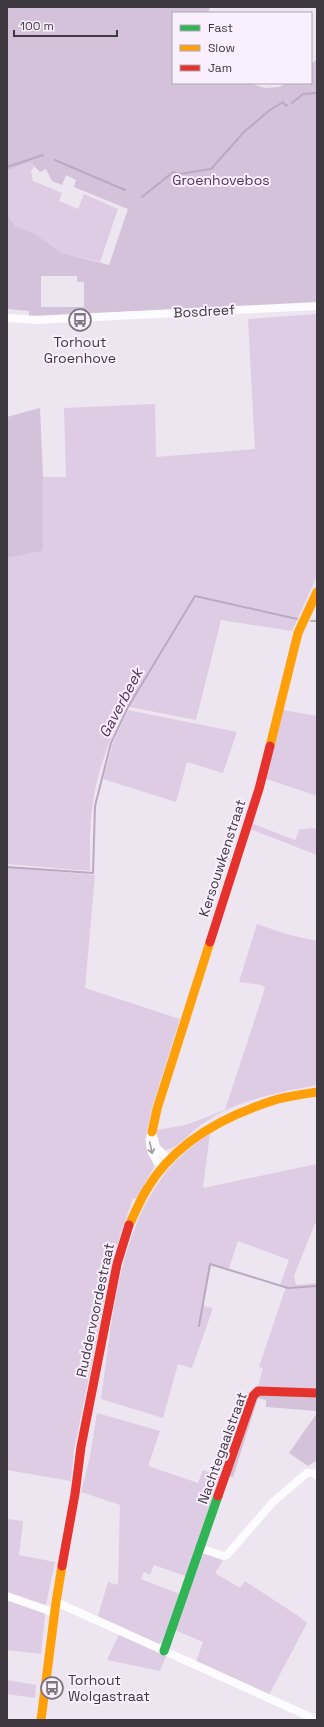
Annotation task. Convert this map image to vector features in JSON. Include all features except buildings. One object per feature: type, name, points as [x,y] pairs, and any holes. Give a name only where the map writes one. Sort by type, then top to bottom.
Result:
[{"type":"street","name":"Bosdreef","points":[[7,318],[37,320],[90,318],[317,306]]},
{"type":"street","name":"Kersouwkenstraat","points":[[152,1132],[157,1109],[258,789],[274,733],[298,633],[317,592]]},
{"type":"street","name":"Ruddervoordestraat","points":[[41,1720],[56,1602],[75,1494],[88,1448],[91,1430],[91,1404],[117,1264],[129,1226],[147,1189],[162,1168],[169,1160],[204,1131],[227,1118],[279,1099],[317,1092]]},
{"type":"street","points":[[152,1132],[156,1147],[169,1160]]},
{"type":"street","points":[[152,1132],[149,1143],[151,1152],[162,1168]]},
{"type":"street","name":"Nachtegaalstraat","points":[[164,1651],[253,1396],[258,1391],[317,1393]]},
{"type":"street","points":[[200,1548],[223,1556],[227,1555],[272,1502],[307,1473],[313,1473],[317,1476]]},
{"type":"street","points":[[7,1596],[55,1613]]},
{"type":"street","points":[[56,1602],[317,1720]]},
{"type":"shaded area","points":[[30,162],[34,167],[31,171],[33,181],[62,193],[59,201],[78,209],[84,194],[118,209],[100,262],[62,253],[35,234],[15,226],[7,214],[7,171]]},
{"type":"shaded area","points":[[317,314],[317,576],[292,631],[221,620],[196,720],[125,706],[106,750],[96,784],[92,805],[90,871],[7,864],[7,558],[43,551],[43,477],[66,477],[64,408],[155,404],[156,457],[255,449],[248,319]]},
{"type":"shaded area","points":[[128,710],[237,732],[223,773],[187,762],[176,802],[103,779],[113,743]]},
{"type":"shaded area","points":[[283,710],[317,716],[317,796],[264,778]]},
{"type":"shaded area","points":[[251,823],[295,840],[300,829],[317,829],[317,855],[250,829]]},
{"type":"shaded area","points":[[7,867],[95,875],[85,988],[180,1019],[152,1108],[145,1140],[154,1167],[136,1199],[133,1198],[114,1254],[74,1450],[71,1481],[7,1470]]},
{"type":"shaded area","points":[[257,924],[286,934],[317,941],[317,1085],[272,1094],[242,1103],[215,1116],[202,1124],[174,1147],[164,1150],[156,1144],[157,1130],[186,1125],[225,1110],[265,988],[262,985],[239,982]]},
{"type":"shaded area","points":[[210,1133],[203,1188],[317,1164],[317,1223],[315,1223],[294,1276],[296,1285],[317,1283],[317,1389],[258,1387],[263,1368],[259,1367],[286,1287],[280,1285],[289,1260],[238,1241],[229,1268],[211,1266],[203,1306],[213,1308],[192,1368],[178,1364],[163,1418],[101,1399],[109,1340],[119,1280],[137,1222],[150,1196],[167,1171],[187,1150]]},
{"type":"shaded area","points":[[97,1413],[160,1431],[148,1466],[198,1483],[203,1470],[222,1477],[188,1577],[154,1565],[150,1575],[144,1572],[141,1579],[182,1595],[164,1640],[159,1644],[98,1616],[108,1582],[118,1585],[120,1505],[81,1492],[90,1457]]},
{"type":"shaded area","points":[[7,1519],[23,1521],[19,1555],[55,1562],[46,1605],[7,1593]]},
{"type":"shaded area","points":[[203,1553],[224,1559],[215,1573],[240,1588],[245,1581],[307,1623],[269,1695],[196,1662],[203,1642],[175,1630]]},
{"type":"shaded area","points":[[7,1599],[44,1612],[45,1615],[41,1654],[7,1650]]},
{"type":"shaded area","points":[[119,1634],[167,1654],[160,1671],[107,1660]]},
{"type":"shaded area","points":[[7,1680],[36,1685],[35,1698],[7,1694]]},
{"type":"green space","name":"Groenhovebos","points":[[7,7],[210,7],[208,12],[172,12],[172,84],[251,84],[265,88],[279,87],[285,84],[312,84],[312,63],[317,59],[317,303],[29,316],[29,311],[7,309],[7,214],[15,226],[35,234],[62,253],[109,265],[128,209],[74,187],[76,180],[66,175],[62,185],[52,181],[46,169],[40,172],[30,162],[7,171]],"holes":[[[41,276],[77,276],[77,282],[84,282],[84,307],[41,307]]]},
{"type":"green space","points":[[40,408],[43,477],[43,551],[7,558],[7,417]]},
{"type":"green space","points":[[254,1393],[317,1394],[317,1411],[266,1407],[266,1400],[258,1398],[233,1477],[227,1476]]},
{"type":"green space","points":[[317,1413],[317,1460],[308,1466],[289,1453]]},
{"type":"waterway","points":[[292,103],[303,94],[317,93]]},
{"type":"waterway","points":[[142,197],[173,172],[179,174],[211,169],[244,132],[270,110],[283,102],[286,106],[287,105]]},
{"type":"waterway","points":[[7,167],[43,155]]},
{"type":"waterway","points":[[55,160],[125,190]]},
{"type":"waterway","name":"Gaverbeek","points":[[7,867],[93,873],[95,806],[111,743],[128,707],[195,596],[297,619]]},
{"type":"waterway","points":[[311,621],[317,621]]},
{"type":"waterway","points":[[199,1326],[210,1264],[288,1288],[317,1286]]},
{"type":"traffic: fast","points":[[164,1651],[218,1496]]},
{"type":"traffic: slow","points":[[270,746],[298,633],[317,592]]},
{"type":"traffic: slow","points":[[152,1132],[157,1109],[210,942]]},
{"type":"traffic: slow","points":[[129,1225],[144,1193],[159,1172],[172,1157],[187,1144],[221,1122],[259,1105],[278,1099],[317,1092]]},
{"type":"traffic: slow","points":[[41,1720],[62,1566]]},
{"type":"traffic: jam","points":[[210,942],[259,789],[270,746]]},
{"type":"traffic: jam","points":[[62,1566],[75,1494],[81,1447],[117,1264],[129,1225]]},
{"type":"traffic: jam","points":[[218,1496],[253,1396],[258,1391],[317,1393]]},
{"type":"place","name":"Torhout Groenhove","points":[[80,320]]},
{"type":"place","name":"Torhout Wolgastraat","points":[[52,1688]]}]
